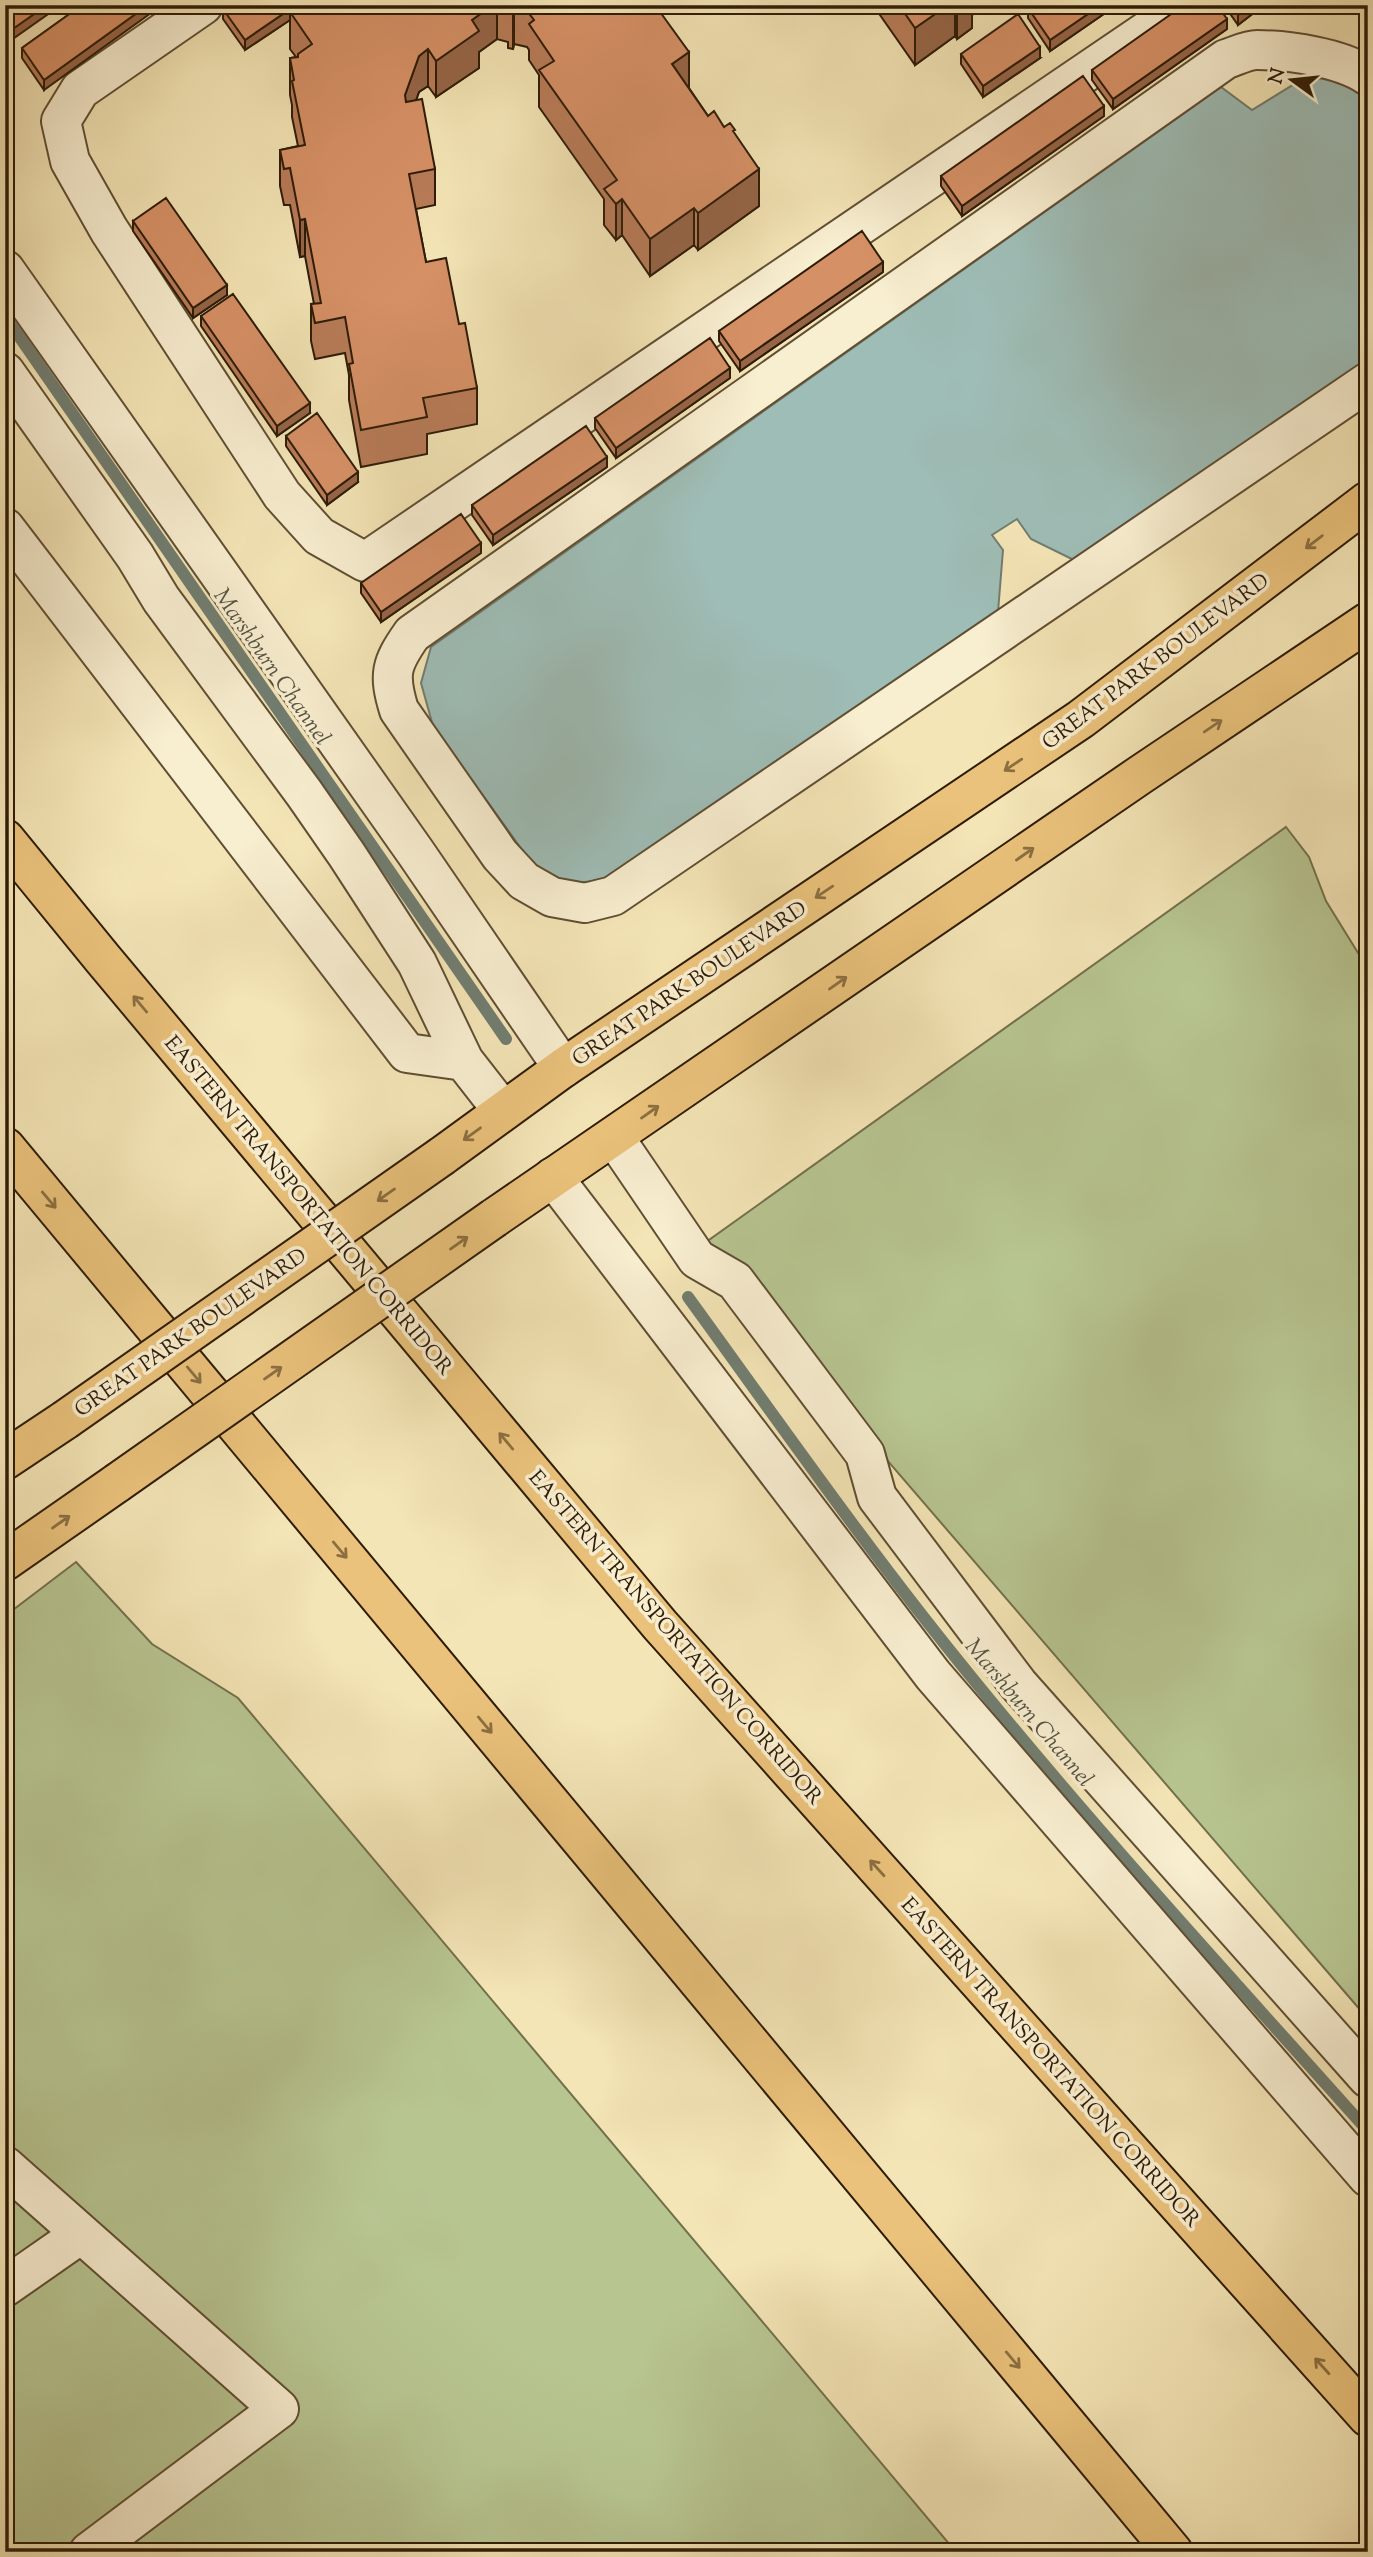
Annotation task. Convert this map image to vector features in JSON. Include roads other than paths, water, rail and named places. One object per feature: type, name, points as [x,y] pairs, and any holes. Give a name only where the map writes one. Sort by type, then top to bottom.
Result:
[{"type":"main road","name":"GREAT PARK BOULEVARD","points":[[5,1460],[442,1156],[563,1068],[1082,719],[1368,501]]},
{"type":"main road","points":[[5,1562],[494,1218],[1129,782],[1368,622]]},
{"type":"main road","name":"EASTERN TRANSPORTATION CORRIDOR","points":[[5,839],[660,1625],[1368,2417]]},
{"type":"main road","points":[[5,1147],[1173,2552]]},
{"type":"street","points":[[203,5],[80,90],[61,121],[70,161],[109,230],[282,495],[319,536],[365,562],[1185,5]]},
{"type":"street","points":[[1368,76],[1354,67],[1297,54],[1254,50],[1226,59],[412,635],[396,658],[391,686],[399,710],[500,855],[524,881],[552,897],[585,902],[613,896],[1368,382]]},
{"type":"street","points":[[5,270],[416,853],[563,1068]]},
{"type":"street","points":[[5,372],[135,556],[162,599],[347,855],[417,963],[464,1061],[503,1111]]},
{"type":"street","points":[[5,528],[407,1053],[464,1061]]},
{"type":"street","points":[[614,1137],[697,1259],[735,1281],[865,1454],[877,1497],[1018,1684],[1368,2078]]},
{"type":"street","points":[[553,1178],[933,1675],[1368,2177]]},
{"type":"street","points":[[5,2166],[279,2409],[89,2552]]},
{"type":"street","points":[[5,2287],[81,2234]]},
{"type":"water","points":[[1324,78],[1357,90],[1368,101],[1368,359],[1235,458],[1080,563],[1031,539],[1017,519],[992,535],[1003,550],[998,612],[606,879],[570,883],[536,869],[433,726],[421,683],[431,647],[1221,87],[1252,110],[1296,83]]},
{"type":"waterway","name":"Marshburn Channel","points":[[5,316],[506,1039]]},
{"type":"waterway","name":"Marshburn Channel","points":[[688,1297],[863,1538],[973,1679],[1118,1851],[1368,2131]]}]
